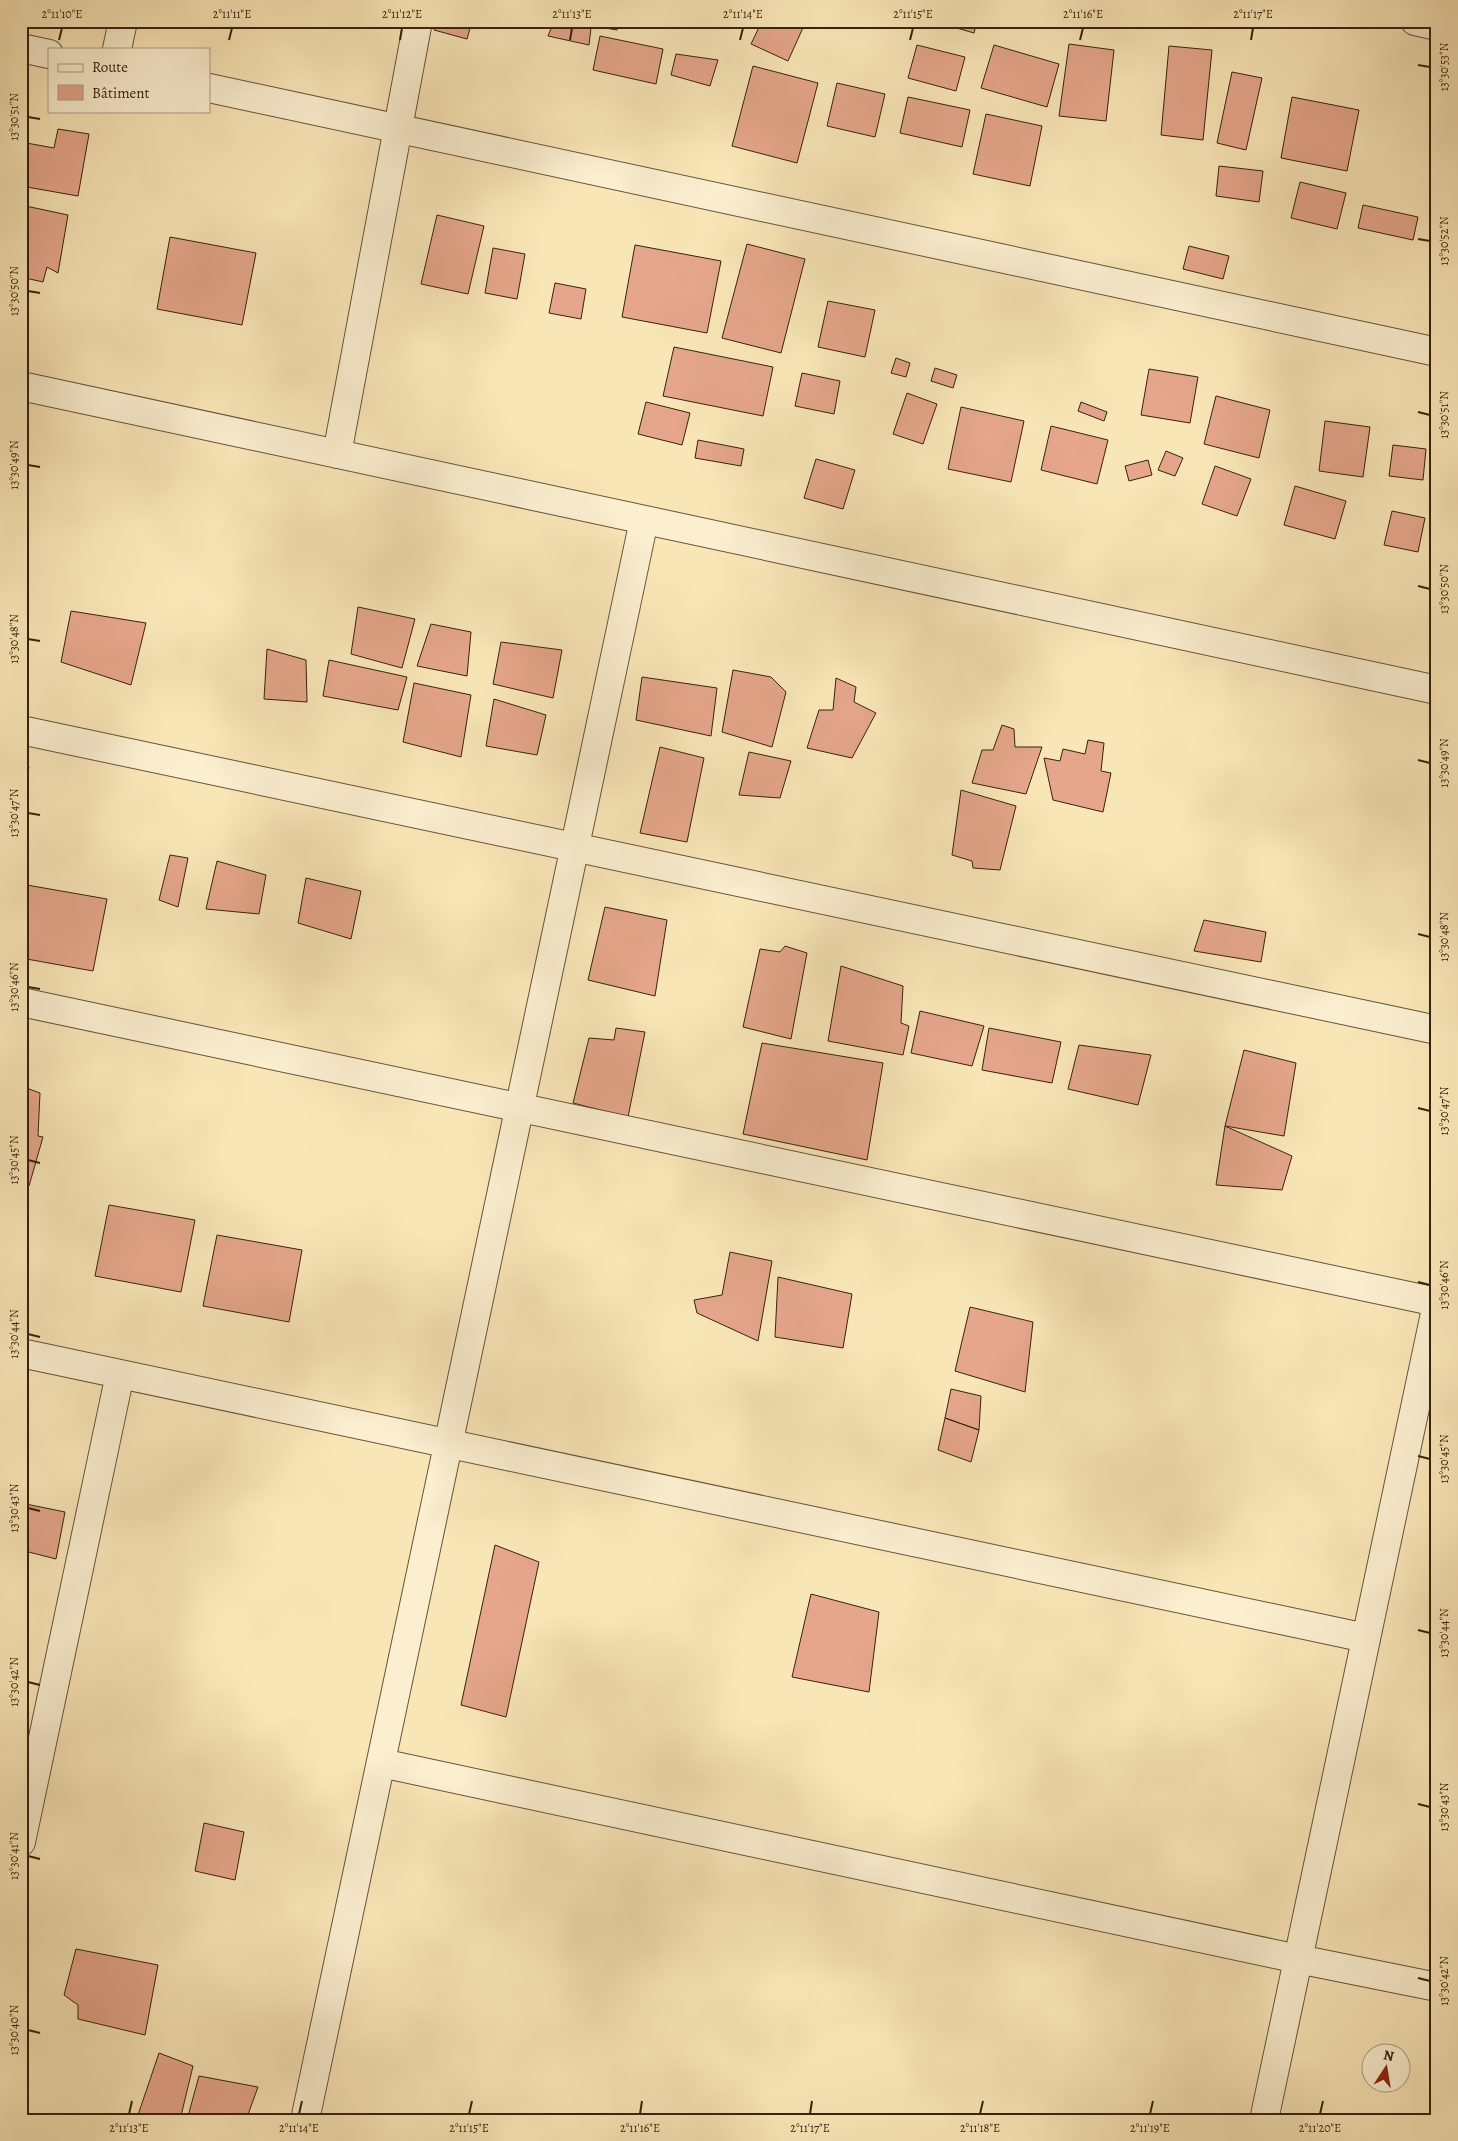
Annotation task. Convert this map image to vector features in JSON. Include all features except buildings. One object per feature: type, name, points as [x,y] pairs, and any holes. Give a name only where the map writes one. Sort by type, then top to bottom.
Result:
[{"type":"street","points":[[117,48],[123,21]]},
{"type":"street","points":[[337,454],[418,21]]},
{"type":"street","points":[[1415,21],[1437,26]]},
{"type":"street","points":[[21,48],[48,54]]},
{"type":"street","points":[[210,88],[1437,352]]},
{"type":"street","points":[[21,386],[1437,690]]},
{"type":"street","points":[[305,2120],[644,520]]},
{"type":"street","points":[[21,730],[1437,1030]]},
{"type":"street","points":[[21,1002],[1437,1303],[1264,2120]]},
{"type":"street","points":[[21,1353],[1366,1638]]},
{"type":"street","points":[[21,1842],[120,1374]]},
{"type":"street","points":[[381,1764],[1437,1987]]}]
